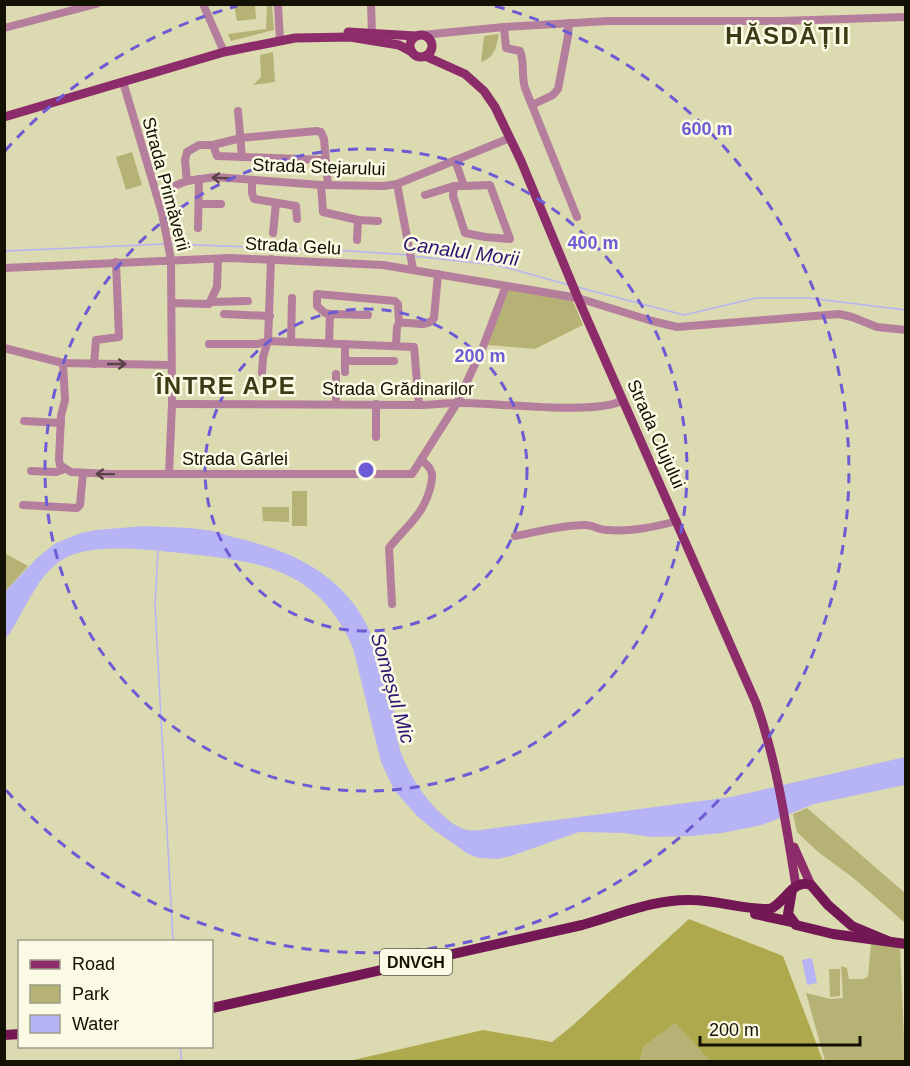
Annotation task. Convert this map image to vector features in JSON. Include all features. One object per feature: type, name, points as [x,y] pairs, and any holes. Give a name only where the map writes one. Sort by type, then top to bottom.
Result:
[{"type":"highway","points":[[888,941],[852,927],[811,885],[807,883],[794,888],[788,910],[792,922],[796,925],[833,934],[906,944]]},
{"type":"highway","name":"DNVGH","points":[[213,1008],[582,925],[638,907],[668,901],[708,900],[770,909],[777,906],[794,888]]},
{"type":"highway","name":"DNVGH","points":[[621,914],[676,906],[702,905],[792,922]]},
{"type":"highway","points":[[833,934],[843,929],[844,920]]},
{"type":"main road","points":[[4,117],[243,47],[253,41],[330,31],[358,36],[372,34],[419,36]]},
{"type":"main road","name":"Strada Clujului","points":[[358,36],[399,45],[419,57],[424,56],[453,67],[465,74],[484,91],[495,107],[756,703],[770,749],[789,834],[794,888]]},
{"type":"main road","points":[[412,52],[410,43],[419,36]]},
{"type":"main road","name":"Strada Clujului","points":[[419,36],[427,37],[431,45],[453,67]]},
{"type":"main road","points":[[424,56],[429,53],[431,45]]},
{"type":"main road","name":"Strada Clujului","points":[[789,834],[811,885]]},
{"type":"street","points":[[4,28],[96,4]]},
{"type":"street","points":[[203,4],[224,52]]},
{"type":"street","points":[[278,4],[279,38]]},
{"type":"street","points":[[371,4],[372,34],[384,43]]},
{"type":"street","points":[[419,36],[568,23],[906,17]]},
{"type":"street","points":[[532,105],[553,95],[558,89],[568,36],[568,23]]},
{"type":"street","points":[[504,27],[506,48],[520,51],[523,58],[522,78],[577,217]]},
{"type":"street","points":[[431,45],[441,33]]},
{"type":"street","name":"Strada Primăverii","points":[[123,82],[168,235],[171,260],[172,404],[169,474]]},
{"type":"street","points":[[238,111],[242,157]]},
{"type":"street","points":[[187,181],[185,160],[187,152],[199,145],[213,145],[241,138],[321,132],[324,139],[325,160],[322,212],[358,220],[378,221]]},
{"type":"street","name":"Strada Stejarului","points":[[156,193],[187,181],[215,177],[325,185],[384,186],[397,184],[510,138]]},
{"type":"street","points":[[213,145],[216,156],[325,160]]},
{"type":"street","points":[[455,160],[465,186]]},
{"type":"street","points":[[198,228],[199,179]]},
{"type":"street","points":[[252,181],[254,199],[296,206],[297,219]]},
{"type":"street","points":[[397,184],[413,269]]},
{"type":"street","points":[[425,195],[453,186],[490,184],[510,239],[465,233],[453,196],[453,186]]},
{"type":"street","points":[[273,233],[276,202]]},
{"type":"street","points":[[199,204],[221,204]]},
{"type":"street","points":[[357,240],[358,220]]},
{"type":"street","points":[[210,303],[218,287],[218,259]]},
{"type":"street","name":"Strada Gelu","points":[[4,268],[218,259],[271,259],[383,265],[506,286],[577,295],[652,321],[677,327],[839,314],[877,327],[906,330]]},
{"type":"street","points":[[262,373],[262,357],[268,341],[270,316],[271,259]]},
{"type":"street","points":[[94,364],[96,340],[119,337],[116,262]]},
{"type":"street","points":[[399,323],[428,324],[432,322],[438,274]]},
{"type":"street","points":[[392,604],[390,548],[426,504],[432,481],[433,472],[430,466],[421,460],[457,403],[483,347],[506,286]]},
{"type":"street","points":[[368,315],[324,313],[317,306],[317,294],[395,301],[398,304],[399,323],[396,345]]},
{"type":"street","points":[[291,342],[292,298]]},
{"type":"street","points":[[172,303],[248,301]]},
{"type":"street","points":[[224,314],[270,316]]},
{"type":"street","points":[[329,343],[330,314]]},
{"type":"street","points":[[209,344],[258,344],[268,341],[414,347],[419,405]]},
{"type":"street","points":[[336,404],[345,361],[345,344]]},
{"type":"street","points":[[4,348],[63,363],[171,365]]},
{"type":"street","points":[[345,361],[394,361]]},
{"type":"street","points":[[63,363],[65,400],[59,459],[63,467]]},
{"type":"street","name":"Strada Grădinarilor","points":[[172,404],[419,405],[457,403],[587,408],[612,405],[623,400]]},
{"type":"street","points":[[376,404],[376,437]]},
{"type":"street","points":[[24,421],[61,423]]},
{"type":"street","name":"Strada Gârlei","points":[[31,471],[56,472],[63,467],[83,473],[411,474],[421,460]]},
{"type":"street","points":[[23,505],[76,508],[80,505],[83,473]]},
{"type":"street","points":[[515,536],[581,525],[595,525],[603,530],[624,530],[651,528],[677,521]]},
{"type":"green space","points":[[234,5],[255,5],[256,19],[237,21]]},
{"type":"green space","points":[[267,5],[272,5],[274,30],[231,41],[228,34],[266,29]]},
{"type":"green space","points":[[499,34],[492,55],[481,62],[484,36]]},
{"type":"green space","points":[[273,52],[275,82],[253,85],[261,77],[260,55]]},
{"type":"green space","points":[[132,152],[142,185],[126,190],[116,157]]},
{"type":"green space","points":[[509,289],[572,299],[583,325],[535,349],[488,345]]},
{"type":"green space","points":[[292,491],[307,491],[307,526],[292,526]]},
{"type":"green space","points":[[262,507],[289,507],[289,522],[263,521]]},
{"type":"green space","points":[[4,553],[28,566],[5,592],[4,592]]},
{"type":"green space","points":[[807,808],[905,893],[905,923],[797,832],[793,814]]},
{"type":"green space","points":[[871,944],[900,948],[905,1061],[825,1061],[806,993],[831,999],[843,998],[841,966],[847,968],[849,979],[864,979],[868,976]]},
{"type":"green space","points":[[829,969],[840,969],[840,996],[830,997]]},
{"type":"green space","points":[[675,1023],[710,1061],[640,1062],[644,1046]]},
{"type":"shaded area","points":[[689,919],[783,956],[823,1061],[710,1061],[675,1023],[644,1046],[640,1061],[349,1061],[483,1030],[552,1042]]},
{"type":"water","points":[[144,526],[210,531],[267,546],[314,568],[342,590],[360,613],[379,652],[391,691],[399,746],[408,768],[422,792],[441,814],[464,829],[488,829],[731,797],[905,757],[905,785],[814,804],[762,825],[722,833],[651,837],[624,833],[579,832],[511,856],[498,859],[479,858],[468,854],[434,830],[417,816],[394,790],[381,762],[353,648],[338,620],[320,598],[301,583],[278,572],[228,559],[159,551],[118,548],[78,553],[57,563],[49,571],[5,639],[5,592],[37,558],[56,543],[81,533]]},
{"type":"water","points":[[812,958],[817,983],[807,985],[802,960]]},
{"type":"waterway","name":"Canalul Morii","points":[[4,251],[165,244]]},
{"type":"waterway","name":"Canalul Morii","points":[[173,244],[408,255]]},
{"type":"waterway","name":"Canalul Morii","points":[[412,256],[497,265],[569,285]]},
{"type":"waterway","name":"Canalul Morii","points":[[577,287],[684,315],[756,298],[808,298],[906,310]]},
{"type":"waterway","points":[[158,550],[155,605],[173,940]]},
{"type":"waterway","points":[[180,1048],[182,1062]]},
{"type":"district","name":"HĂSDĂȚII","points":[[788,35]]},
{"type":"district","name":"ÎNTRE APE","points":[[226,385]]},
{"type":"water label","name":"Someșul Mic","points":[[393,688]]}]
